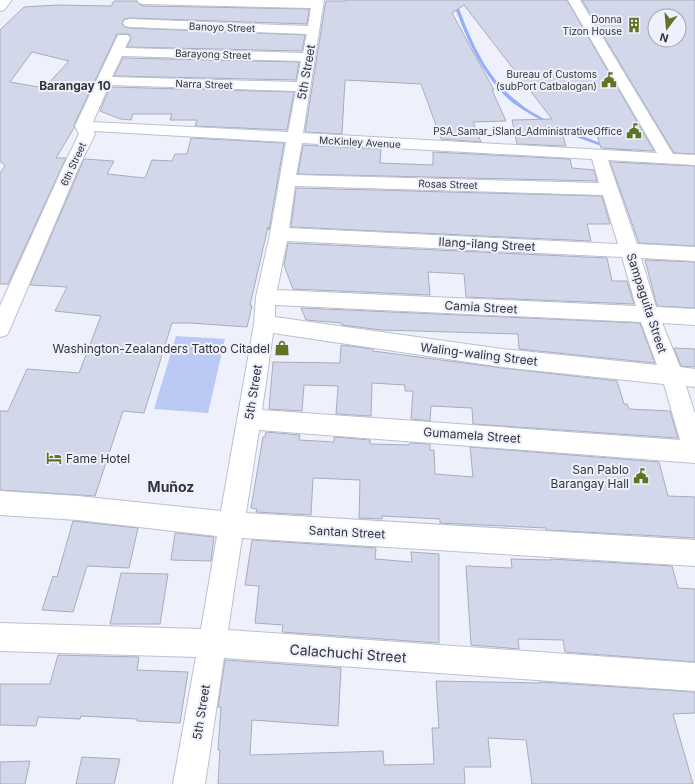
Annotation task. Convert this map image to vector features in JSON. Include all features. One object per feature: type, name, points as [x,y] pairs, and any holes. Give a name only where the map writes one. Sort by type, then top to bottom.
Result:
[{"type":"street","points":[[0,8],[6,0]]},
{"type":"street","points":[[142,0],[317,2]]},
{"type":"street","name":"6th Street","points":[[0,329],[70,169],[87,134],[83,126],[142,0]]},
{"type":"street","points":[[574,0],[661,158],[695,160]]},
{"type":"street","name":"5th Street","points":[[189,784],[249,419],[264,324],[266,297],[279,234],[294,139],[314,30],[317,2]]},
{"type":"street","name":"Banoyo Street","points":[[130,23],[314,30]]},
{"type":"street","name":"Barayong Street","points":[[117,52],[309,56]]},
{"type":"street","name":"Narra Street","points":[[104,81],[304,87]]},
{"type":"street","name":"McKinley Avenue","points":[[83,126],[294,139],[661,158]]},
{"type":"street","name":"Sampaguita Street","points":[[598,154],[630,251],[648,315],[672,375],[695,451]]},
{"type":"street","name":"Rosas Street","points":[[287,180],[610,189]]},
{"type":"street","name":"Ilang-ilang Street","points":[[279,234],[695,254]]},
{"type":"street","name":"Camia Street","points":[[266,297],[695,317]]},
{"type":"street","name":"Waling-waling Street","points":[[264,324],[502,358],[695,378]]},
{"type":"street","name":"Gumamela Street","points":[[249,419],[695,451]]},
{"type":"street","name":"Santan Street","points":[[0,503],[78,508],[231,525],[695,553]]},
{"type":"street","name":"Calachuchi Street","points":[[0,637],[212,643],[695,677]]},
{"type":"shaded area","points":[[176,336],[225,339],[208,413],[154,409]]},
{"type":"building","points":[[567,0],[654,151],[601,148],[597,135],[563,136],[566,146],[517,144],[512,120],[552,119],[464,5],[452,13],[494,90],[492,90],[506,121],[473,122],[481,142],[441,139],[421,84],[345,80],[342,134],[305,132],[326,1]]},
{"type":"building","points":[[582,0],[695,0],[695,154],[674,153]]},
{"type":"building","points":[[114,1],[136,1],[143,6],[309,9],[307,24],[124,19],[122,24],[125,27],[130,28],[305,35],[302,51],[127,47],[131,39],[129,34],[117,34],[74,125],[74,128],[56,158],[66,158],[8,284],[0,284],[0,173],[5,166],[0,161],[0,30],[24,7],[57,5],[111,6]],"holes":[[[32,52],[69,61],[44,88],[10,82]]]},
{"type":"building","points":[[123,58],[299,62],[296,80],[114,76]]},
{"type":"building","points":[[110,87],[294,92],[287,130],[195,126],[197,120],[170,120],[172,114],[133,114],[131,120],[120,119],[100,111]]},
{"type":"building","points":[[191,138],[284,143],[269,230],[268,227],[250,305],[252,306],[247,327],[172,323],[144,413],[123,411],[95,496],[0,490],[0,411],[8,411],[27,369],[79,373],[101,316],[55,311],[67,287],[30,285],[84,159],[114,161],[107,174],[145,178],[152,160],[172,161],[175,154],[187,154]]},
{"type":"building","points":[[303,145],[381,149],[380,163],[433,165],[433,152],[570,159],[572,168],[594,170],[597,181],[298,174]]},
{"type":"building","points":[[610,162],[695,166],[695,246],[639,243]]},
{"type":"building","points":[[296,188],[602,196],[610,224],[587,224],[591,241],[291,227]]},
{"type":"building","points":[[288,243],[607,258],[612,281],[627,281],[634,304],[466,297],[464,274],[428,272],[430,295],[293,289],[284,265]]},
{"type":"building","points":[[645,260],[695,262],[695,308],[657,306]]},
{"type":"building","points":[[301,308],[640,323],[655,363],[519,349],[518,334],[381,330],[342,325],[342,323],[306,320]]},
{"type":"building","points":[[341,345],[373,349],[373,351],[502,368],[617,381],[624,404],[627,404],[629,409],[670,411],[678,438],[473,424],[472,408],[431,406],[430,421],[411,419],[413,391],[405,391],[405,385],[372,383],[371,416],[336,414],[338,386],[304,385],[302,411],[269,409],[273,362],[340,363]]},
{"type":"building","points":[[674,348],[695,349],[695,367],[681,366]]},
{"type":"building","points":[[266,432],[300,435],[299,440],[334,442],[334,437],[370,440],[370,444],[430,444],[430,450],[434,450],[435,474],[473,477],[470,447],[659,462],[668,496],[695,497],[695,538],[546,530],[546,528],[440,523],[440,519],[382,516],[382,519],[359,518],[360,480],[313,478],[311,515],[256,512],[257,509],[251,508],[263,437],[265,437]]},
{"type":"building","points":[[73,521],[138,528],[129,568],[87,566],[73,612],[42,610],[53,576],[57,577]]},
{"type":"building","points":[[175,533],[214,537],[211,561],[171,560]]},
{"type":"building","points":[[252,540],[376,548],[375,559],[412,562],[411,552],[439,554],[439,643],[282,632],[283,625],[255,623],[259,586],[245,585]]},
{"type":"building","points":[[511,559],[551,559],[672,566],[678,588],[695,589],[695,662],[565,652],[563,640],[518,639],[519,649],[471,645],[466,566],[512,568]]},
{"type":"building","points":[[121,573],[168,574],[160,624],[110,624]]},
{"type":"building","points":[[58,655],[139,657],[137,670],[188,672],[180,723],[81,716],[80,719],[38,717],[36,726],[0,725],[0,684],[50,684]]},
{"type":"building","points":[[225,660],[341,668],[338,726],[252,720],[250,755],[383,751],[384,765],[434,764],[432,728],[439,728],[436,681],[539,682],[695,692],[695,713],[673,714],[693,784],[532,784],[526,740],[488,738],[491,767],[464,767],[465,784],[218,784],[220,750],[218,750],[221,707],[218,707]]},
{"type":"building","points":[[82,757],[120,759],[114,784],[76,784]]},
{"type":"building","points":[[30,761],[25,784],[0,784],[0,762]]},
{"type":"waterway","points":[[454,0],[473,47],[491,76],[502,90],[514,101],[530,113],[549,123]]},
{"type":"waterway","points":[[570,133],[606,146]]},
{"type":"waterway","points":[[615,148],[635,153],[642,157],[650,165]]},
{"type":"place","name":"Donna Tizon House","points":[[634,25]]},
{"type":"place","name":"Bureau of Customs (subPort Catbalogan)","points":[[609,80]]},
{"type":"place","name":"PSA_Samar_iSland_AdministrativeOffice","points":[[634,131]]},
{"type":"place","name":"Washington-Zealanders Tattoo Citadel","points":[[282,348]]},
{"type":"place","name":"Fame Hotel","points":[[54,458]]},
{"type":"place","name":"San Pablo Barangay Hall","points":[[641,476]]},
{"type":"district","name":"Barangay 10","points":[[75,85]]},
{"type":"district","name":"Muñoz","points":[[171,486]]}]
